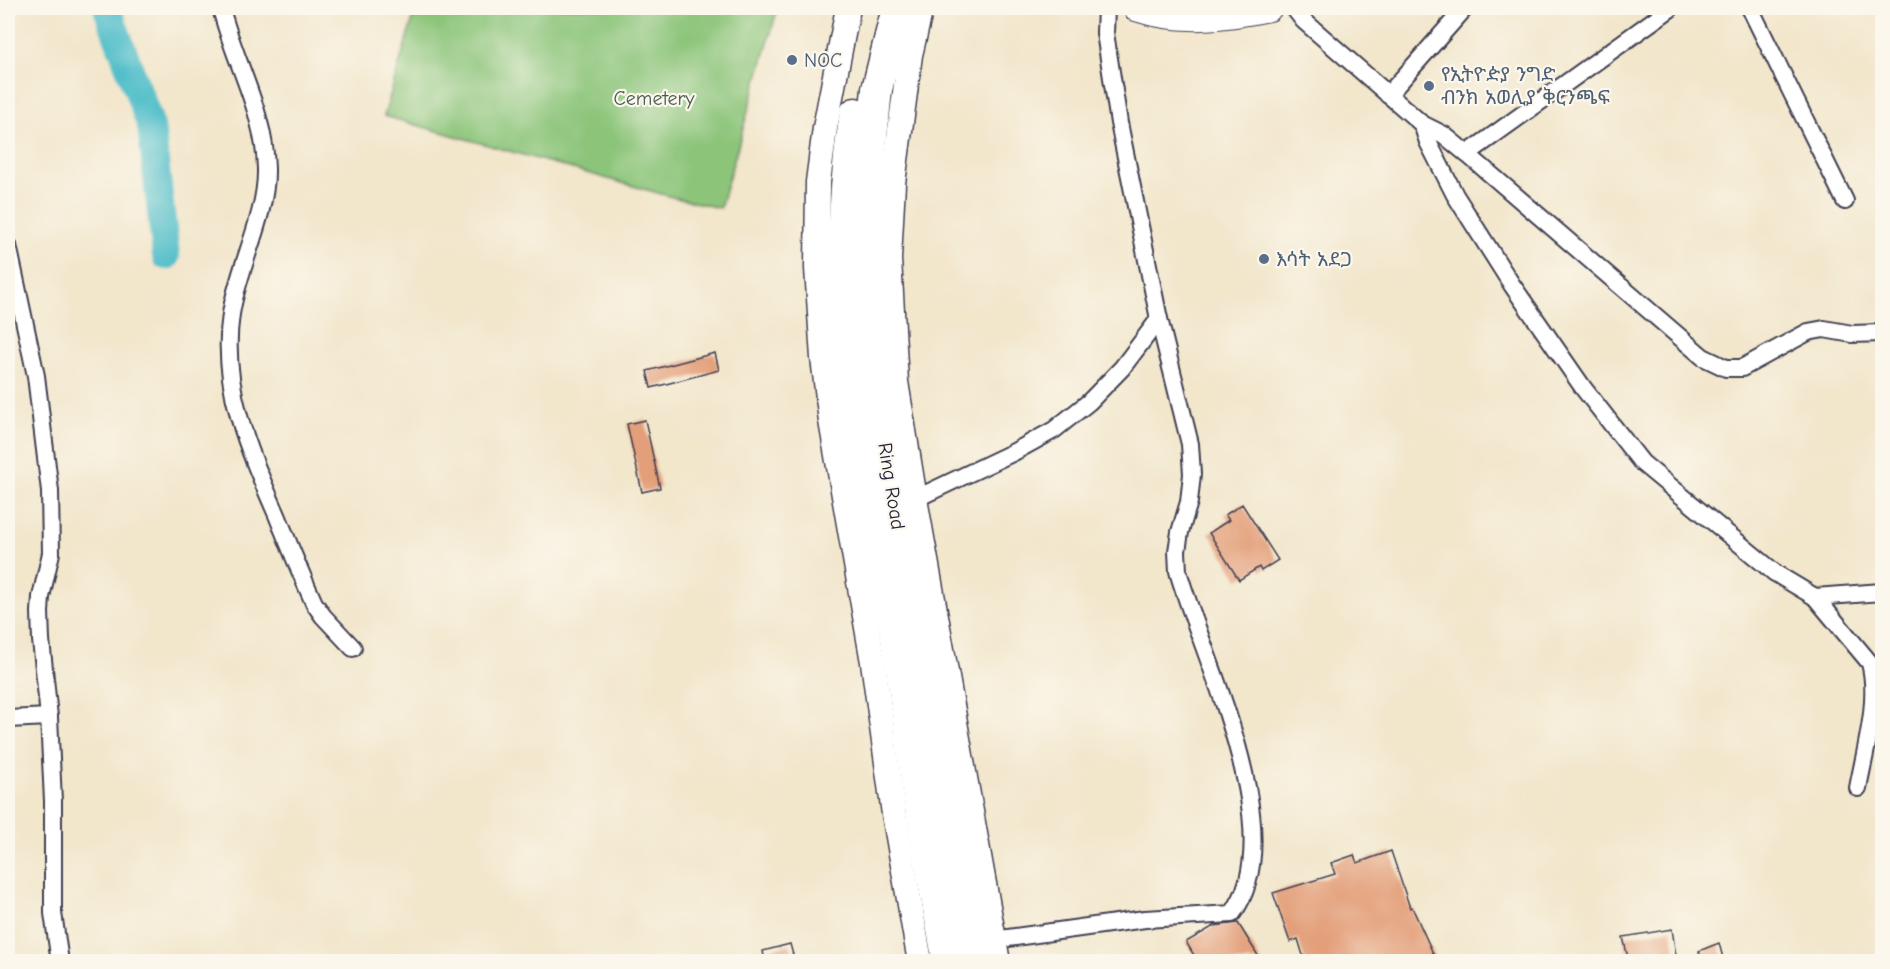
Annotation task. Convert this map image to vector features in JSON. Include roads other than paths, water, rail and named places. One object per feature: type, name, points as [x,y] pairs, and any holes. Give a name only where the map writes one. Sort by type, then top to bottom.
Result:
[{"type":"highway","name":"Ring Road","points":[[876,8],[861,72],[846,171],[843,260],[845,317],[861,445],[899,656],[921,815],[948,962]]},
{"type":"highway","name":"Ring Road","points":[[897,8],[877,89],[868,175],[866,268],[870,341],[890,481],[920,646],[932,736],[974,962]]},
{"type":"main road","points":[[848,8],[825,128],[818,182],[817,268],[823,358],[831,421],[873,662],[894,814],[920,962]]},
{"type":"main road","points":[[921,8],[910,55],[893,183],[889,259],[896,382],[996,951]]},
{"type":"main road","points":[[1136,8],[1189,17],[1223,16],[1269,8]]},
{"type":"street","points":[[221,8],[250,90],[266,168],[265,188],[230,316],[230,357],[235,404],[260,477],[314,603],[322,616],[353,648]]},
{"type":"street","points":[[996,951],[1145,919],[1232,914],[1240,904],[1250,874],[1254,849],[1249,797],[1228,715],[1178,571],[1177,551],[1180,531],[1189,502],[1191,483],[1190,444],[1159,319],[1110,73],[1105,33],[1106,8]]},
{"type":"street","points":[[1294,8],[1304,21],[1388,95],[1422,124],[1444,135],[1467,154],[1703,357],[1726,368],[1742,368],[1793,339],[1816,330],[1824,329],[1852,334],[1882,333]]},
{"type":"street","points":[[1388,95],[1465,8]]},
{"type":"street","points":[[1467,154],[1671,8]]},
{"type":"street","points":[[1750,8],[1845,201]]},
{"type":"street","points":[[1422,124],[1428,142],[1455,195],[1512,285],[1584,389],[1642,464],[1775,573],[1815,597],[1870,663],[1873,676],[1872,705],[1858,788]]},
{"type":"street","points":[[8,245],[10,275],[36,376],[50,491],[51,553],[40,612],[50,717],[53,913],[60,962]]},
{"type":"street","points":[[915,499],[1014,452],[1054,430],[1089,402],[1122,368],[1159,319]]},
{"type":"street","points":[[1815,597],[1882,592]]},
{"type":"street","points":[[8,719],[50,717]]},
{"type":"waterway","points":[[107,8],[151,126],[166,256]]},
{"type":"place","name":"NOC","points":[[792,60]]},
{"type":"place","name":"የኢትዮዽያ ንግድ ብንክ አወሊያ ቅርንጫፍ","points":[[1429,86]]},
{"type":"place","name":"እሳት አደጋ","points":[[1264,259]]},
{"type":"park label","name":"Cemetery","points":[[654,98]]}]
